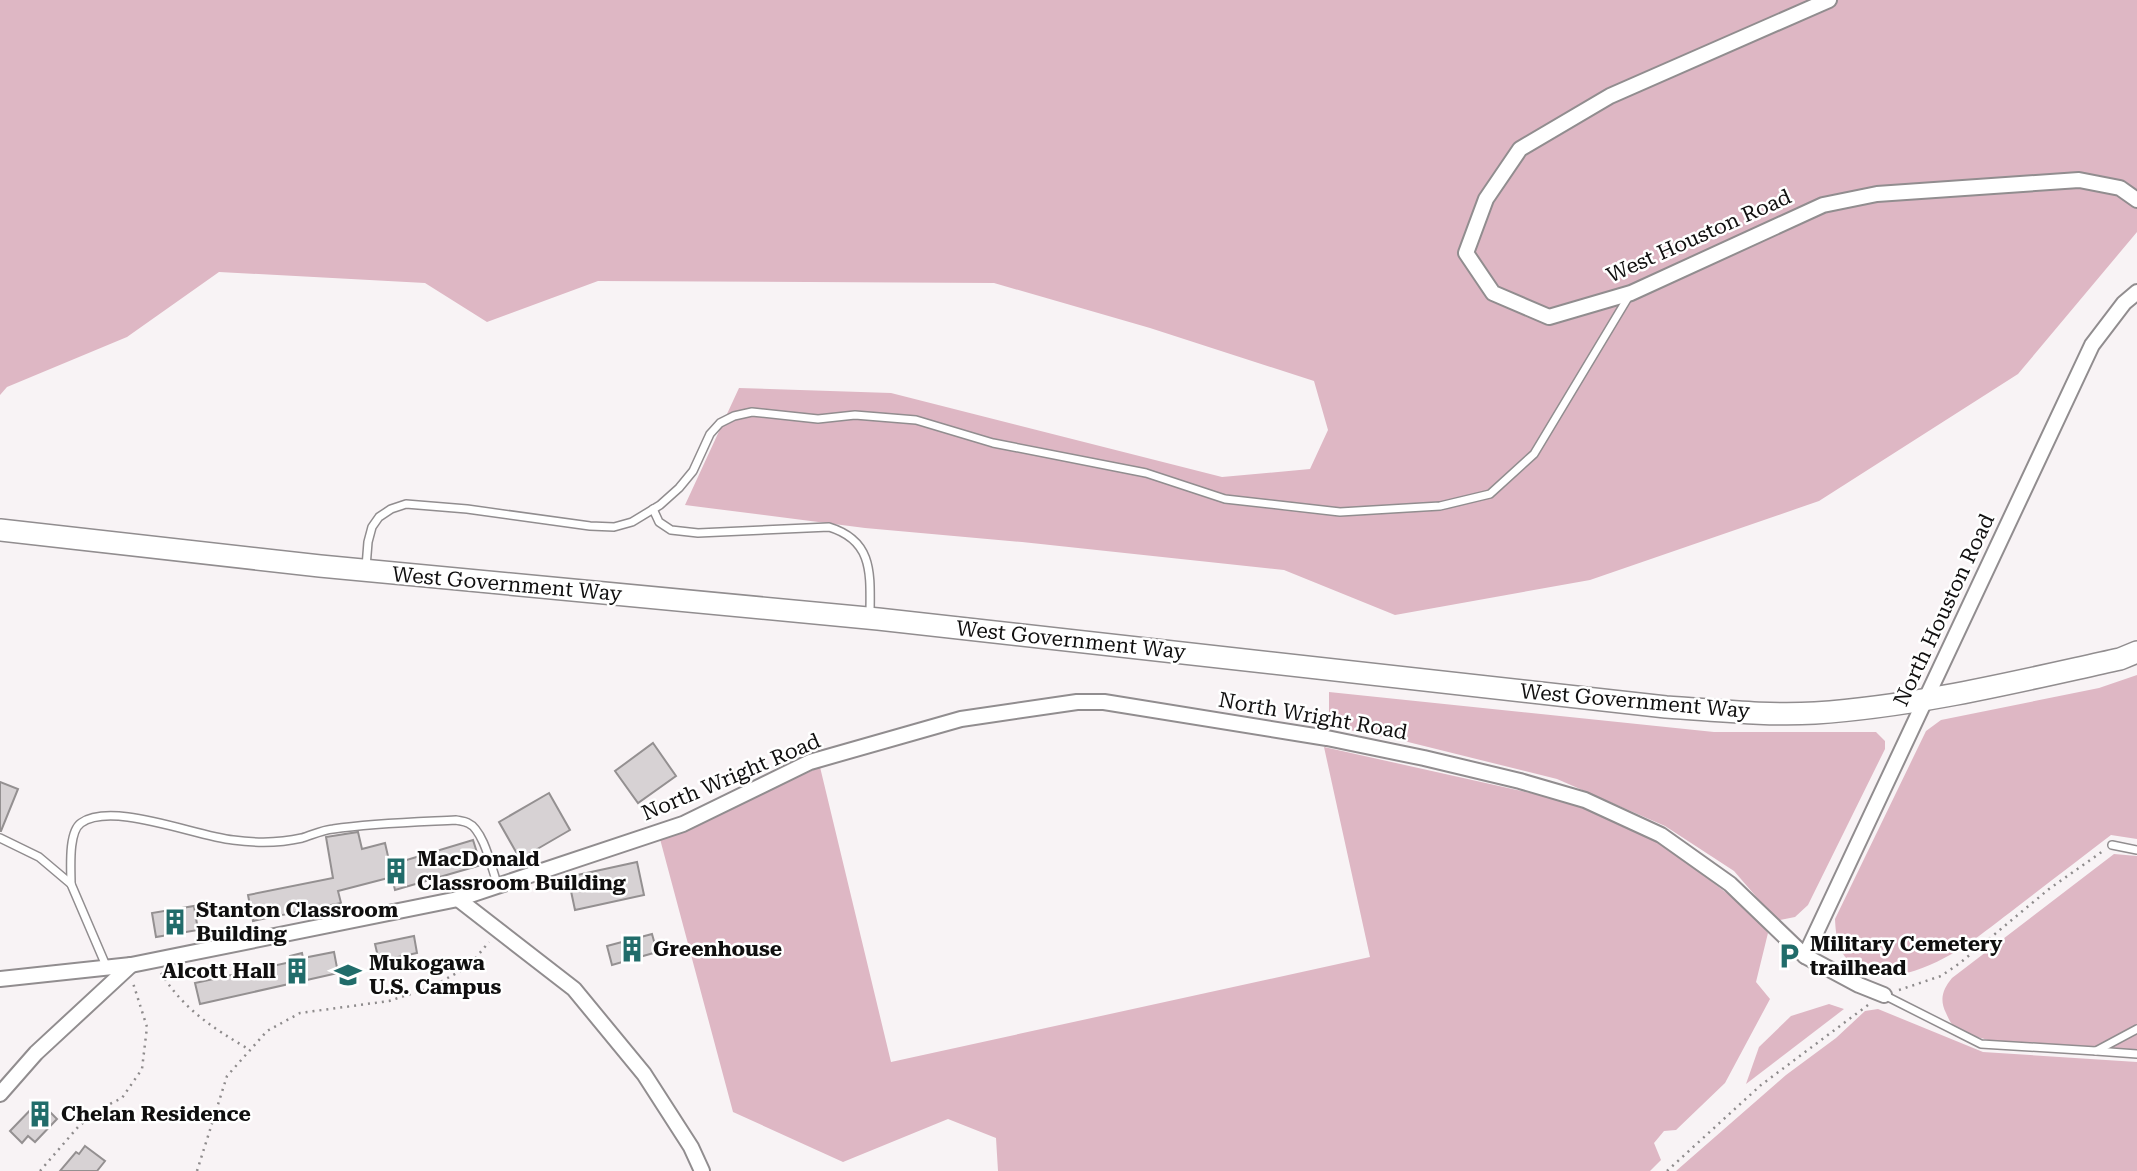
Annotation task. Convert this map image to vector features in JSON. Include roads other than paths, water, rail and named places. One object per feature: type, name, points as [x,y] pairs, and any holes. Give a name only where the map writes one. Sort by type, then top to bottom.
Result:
[{"type":"main road","name":"West Government Way","points":[[0,530],[366,570],[870,618],[1666,707],[1743,712],[1814,713],[1924,701],[2120,659],[2137,652]]},
{"type":"street","name":"West Houston Road","points":[[1829,0],[1610,96],[1520,149],[1486,198],[1466,253],[1493,293],[1549,317],[1631,293],[1822,205],[1877,194],[2079,180],[2120,188],[2137,200]]},
{"type":"street","name":"North Houston Road","points":[[1805,956],[2092,345],[2131,304],[2137,292]]},
{"type":"street","name":"North Wright Road","points":[[0,978],[130,966],[458,899],[682,824],[810,762],[961,719],[1076,702],[1104,702],[1363,746],[1508,778],[1585,800],[1661,835],[1730,884],[1805,956],[1858,985],[1884,995]]},
{"type":"street","points":[[458,899],[574,989],[644,1074],[691,1147],[702,1171]]},
{"type":"street","points":[[0,1094],[36,1053],[130,966]]},
{"type":"lane","points":[[366,570],[372,527],[391,509],[405,504],[614,527],[632,522],[679,488],[693,471],[710,434],[720,423],[752,412],[818,419],[855,415],[916,420],[993,443],[1146,473],[1225,499],[1340,512],[1440,506],[1490,494],[1534,454],[1631,293]]},
{"type":"lane","points":[[653,509],[659,522],[671,530],[698,533],[829,527],[844,532],[862,549],[866,561],[870,577],[870,618]]},
{"type":"lane","points":[[107,968],[71,884],[73,836],[77,827],[89,819],[105,815],[125,816],[233,841],[274,842],[301,838],[330,829],[456,820],[468,823],[476,830],[498,886]]},
{"type":"lane","points":[[0,838],[38,857],[71,884]]},
{"type":"lane","points":[[2112,845],[2137,850]]},
{"type":"lane","points":[[1884,995],[1980,1044],[2137,1054]]},
{"type":"lane","points":[[2096,1051],[2137,1029]]},
{"type":"place","name":"MacDonald Classroom Building","points":[[396,871]]},
{"type":"place","name":"Stanton Classroom Building","points":[[175,922]]},
{"type":"place","name":"Greenhouse","points":[[632,949]]},
{"type":"place","name":"Military Cemetery trailhead","points":[[1789,956]]},
{"type":"place","name":"Alcott Hall","points":[[297,971]]},
{"type":"place","name":"Mukogawa U.S. Campus","points":[[348,975]]},
{"type":"place","name":"Chelan Residence","points":[[40,1114]]}]
